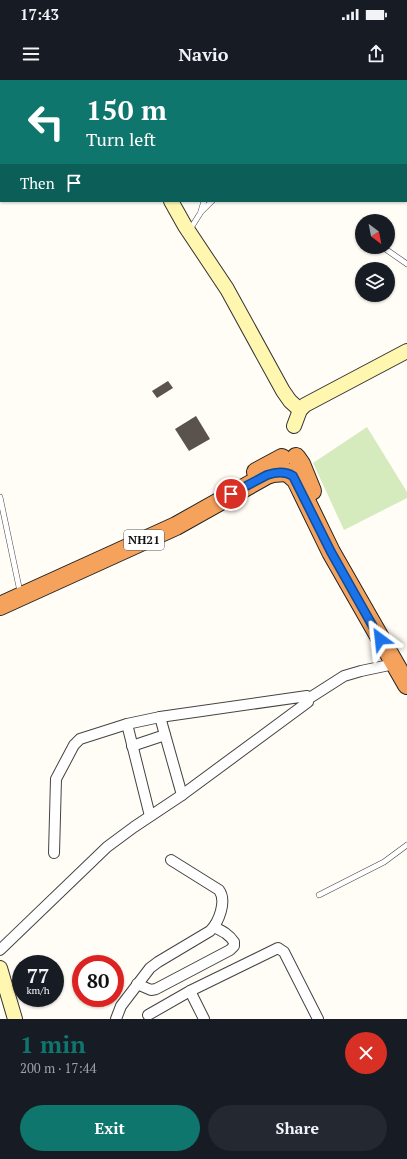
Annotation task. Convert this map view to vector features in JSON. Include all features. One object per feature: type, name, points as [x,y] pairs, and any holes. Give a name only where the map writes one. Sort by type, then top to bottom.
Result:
[{"type":"highway","points":[[0,596],[171,516],[288,465],[331,552],[401,663],[407,685]]},
{"type":"highway","name":"NH21","points":[[0,606],[176,526],[267,475],[288,465]]},
{"type":"street","points":[[171,202],[227,289],[283,391],[290,401],[300,410]]},
{"type":"street","points":[[294,426],[300,410],[306,405],[407,351]]},
{"type":"street","points":[[0,950],[107,847],[182,795],[308,702],[308,699],[344,676],[361,670],[401,663]]},
{"type":"street","points":[[54,853],[56,779],[77,741],[87,736],[127,724],[160,717],[304,696],[307,696],[308,699]]},
{"type":"street","points":[[160,717],[182,795]]},
{"type":"street","points":[[127,724],[150,816]]},
{"type":"street","points":[[132,746],[165,735]]},
{"type":"street","points":[[116,1019],[121,1006],[150,968],[193,942],[214,927],[219,914],[222,902],[221,893],[219,890],[171,860]]},
{"type":"street","points":[[138,984],[151,990],[156,989],[230,950],[234,946],[234,942],[231,937],[214,927]]},
{"type":"street","points":[[148,1014],[190,991],[278,948],[284,952],[318,1019]]},
{"type":"street","points":[[0,968],[15,1019]]},
{"type":"street","points":[[190,991],[204,1019]]},
{"type":"lane","points":[[201,212],[204,202]]},
{"type":"lane","points":[[189,232],[201,212],[211,202]]},
{"type":"lane","points":[[393,254],[407,264]]},
{"type":"lane","points":[[0,497],[19,587]]},
{"type":"lane","points":[[319,895],[384,862],[407,845]]},
{"type":"green space","points":[[367,427],[407,492],[407,498],[344,530],[313,463]]},
{"type":"building","points":[[168,381],[173,388],[157,398],[152,391]]},
{"type":"building","points":[[196,416],[210,439],[189,451],[175,429]]},
{"type":"route","points":[[231,494],[273,473],[286,472],[293,476],[331,552],[380,639]]}]
